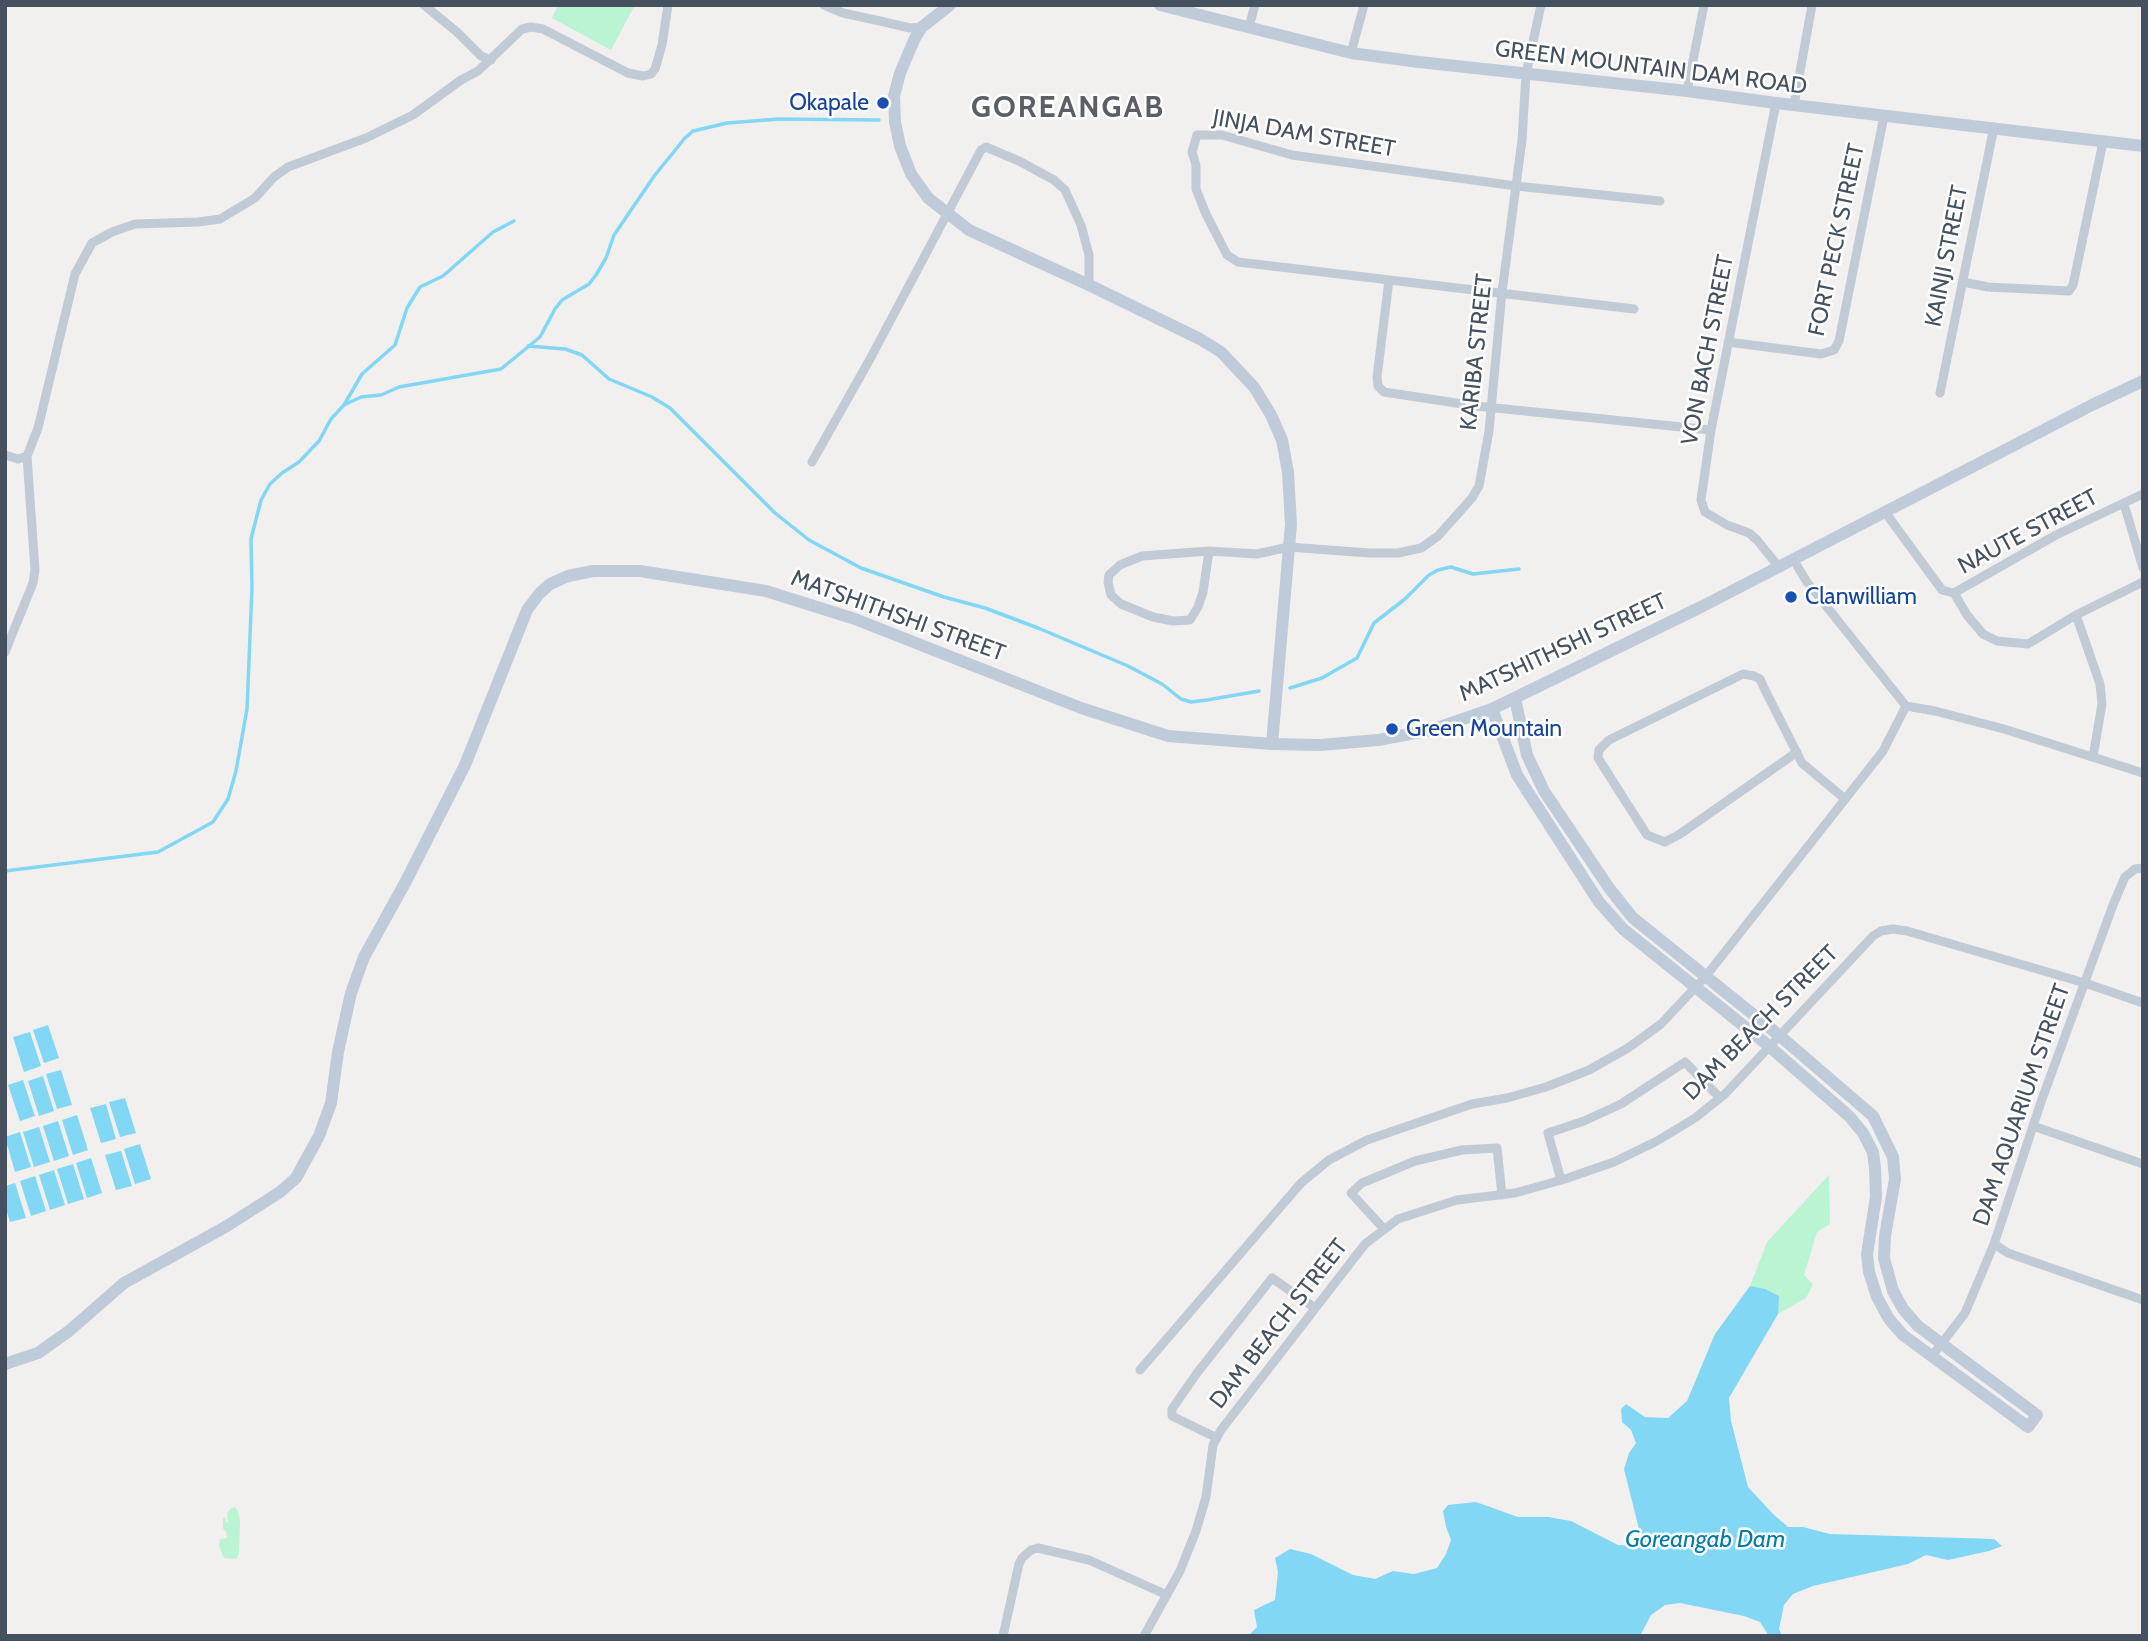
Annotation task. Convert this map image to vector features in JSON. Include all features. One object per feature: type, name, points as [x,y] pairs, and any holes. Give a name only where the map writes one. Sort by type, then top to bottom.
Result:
[{"type":"street","points":[[424,5],[481,56],[491,60]]},
{"type":"street","points":[[5,652],[36,570],[27,456],[38,428],[75,274],[92,243],[135,224],[220,219],[255,198],[274,177],[288,167],[388,129],[413,115],[491,60],[522,29],[531,27],[558,35],[628,73],[643,76],[651,74],[662,45],[668,5]]},
{"type":"street","points":[[824,5],[843,13],[880,22],[910,28],[922,27]]},
{"type":"street","points":[[950,5],[922,27],[900,73],[894,96],[900,146],[911,174],[928,198],[969,230],[1089,285],[1221,352],[1254,387],[1282,440],[1291,494],[1272,744]]},
{"type":"street","name":"GREEN MOUNTAIN DAM ROAD","points":[[1160,5],[1351,52],[1454,67],[1687,91],[2143,146]]},
{"type":"street","points":[[1249,27],[1255,5]]},
{"type":"street","points":[[1351,52],[1364,5]]},
{"type":"street","name":"KARIBA STREET","points":[[1209,551],[1203,592],[1190,620],[1173,621],[1153,617],[1121,604],[1111,595],[1108,582],[1110,575],[1120,565],[1142,556],[1209,551],[1257,554],[1289,547],[1398,553],[1421,548],[1438,536],[1465,508],[1479,486],[1492,407],[1526,74],[1541,5]]},
{"type":"street","points":[[1687,91],[1704,5]]},
{"type":"street","points":[[1794,105],[1812,5]]},
{"type":"street","name":"VON BACH STREET","points":[[1776,103],[1728,342],[1701,500],[1705,512],[1727,525],[1749,533],[1778,566]]},
{"type":"street","name":"FORT PECK STREET","points":[[1728,342],[1821,355],[1834,350],[1841,329],[1884,116]]},
{"type":"street","name":"KAINJI STREET","points":[[1940,393],[1994,127]]},
{"type":"street","name":"JINJA DAM STREET","points":[[1516,186],[1292,155],[1222,135],[1197,135],[1192,152],[1196,165],[1196,189],[1206,214],[1227,255],[1238,262],[1634,309]]},
{"type":"street","points":[[1963,282],[1988,287],[2069,291],[2073,285],[2103,142]]},
{"type":"street","points":[[812,463],[981,150],[986,147],[1019,161],[1054,180],[1065,190],[1081,225],[1089,255],[1089,285]]},
{"type":"street","points":[[1516,186],[1660,201]]},
{"type":"street","points":[[1389,280],[1377,377],[1378,386],[1384,392],[1492,407],[1712,429]]},
{"type":"street","name":"MATSHITHSHI STREET","points":[[5,1364],[38,1353],[69,1331],[124,1283],[227,1226],[281,1192],[296,1178],[319,1136],[331,1103],[338,1052],[351,993],[364,957],[465,765],[527,610],[550,584],[580,573],[640,571],[766,591],[855,619],[1081,708],[1168,736],[1210,741],[1320,745],[1390,738],[1431,730],[1492,709],[1703,606],[2143,381]]},
{"type":"street","points":[[5,455],[18,459],[27,456]]},
{"type":"street","name":"NAUTE STREET","points":[[1885,512],[1942,590],[1954,593],[2056,535],[2143,494]]},
{"type":"street","points":[[2124,504],[2143,568]]},
{"type":"street","points":[[1793,559],[1807,582],[1906,706],[2004,729],[2143,773]]},
{"type":"street","points":[[1954,593],[1983,634],[1997,641],[2028,644],[2039,640],[2076,615],[2143,582]]},
{"type":"street","points":[[2076,615],[2100,684],[2102,704],[2093,757]]},
{"type":"street","points":[[1797,752],[1665,842],[1647,835],[1598,758],[1599,750],[1609,740],[1743,674],[1760,679],[1797,752],[1802,763],[1845,799]]},
{"type":"street","points":[[1492,709],[1517,775],[1599,902],[1623,929],[1770,1047],[1850,1117],[1873,1152],[1876,1197],[1867,1254],[1877,1297],[1889,1319],[1903,1335],[2028,1427],[2037,1415],[1918,1326],[1903,1309],[1893,1291],[1886,1271],[1885,1236],[1895,1179],[1893,1157],[1873,1115],[1633,918],[1609,888],[1544,790],[1527,755],[1515,698]]},
{"type":"street","points":[[1140,1370],[1301,1183],[1329,1160],[1367,1140],[1472,1104],[1546,1087],[1588,1070],[1628,1048],[1661,1024],[1696,989],[1883,751],[1906,706]]},
{"type":"street","name":"DAM AQUARIUM STREET","points":[[1932,1356],[1944,1344],[1965,1313],[1994,1244],[2125,877],[2135,869],[2143,868]]},
{"type":"street","name":"DAM BEACH STREET","points":[[1217,1438],[1365,1244],[1384,1229],[1398,1219],[1420,1210],[1457,1200],[1502,1195],[1561,1180],[1614,1162],[1695,1118],[1720,1098],[1770,1047],[1873,936],[1893,929],[1907,931],[2085,983],[2143,1003]]},
{"type":"street","points":[[1561,1180],[1548,1133],[1584,1121],[1621,1104],[1685,1062],[1720,1098]]},
{"type":"street","points":[[2034,1126],[2143,1164]]},
{"type":"street","points":[[1384,1229],[1351,1193],[1363,1183],[1415,1161],[1462,1150],[1497,1147],[1502,1195]]},
{"type":"street","points":[[1994,1244],[2008,1253],[2143,1300]]},
{"type":"street","points":[[1144,1636],[1180,1571],[1196,1531],[1206,1497],[1213,1444],[1217,1438],[1172,1416],[1172,1409],[1272,1278],[1315,1308]]},
{"type":"street","points":[[1003,1636],[1021,1558],[1038,1548],[1088,1560],[1167,1595]]},
{"type":"green space","points":[[558,5],[635,5],[611,50],[552,18]]},
{"type":"green space","points":[[1829,1175],[1830,1224],[1817,1232],[1804,1275],[1813,1284],[1806,1298],[1778,1314],[1778,1296],[1750,1286],[1767,1242]]},
{"type":"green space","points":[[235,1507],[240,1521],[239,1554],[236,1559],[224,1558],[219,1546],[220,1539],[227,1538],[223,1529],[223,1518],[225,1517],[228,1523],[227,1513]]},
{"type":"water","points":[[48,1025],[59,1058],[44,1063],[33,1030]]},
{"type":"water","points":[[30,1032],[41,1066],[24,1072],[13,1037]]},
{"type":"water","points":[[61,1070],[72,1105],[57,1109],[46,1074]]},
{"type":"water","points":[[43,1076],[54,1111],[39,1116],[28,1081]]},
{"type":"water","points":[[23,1080],[35,1116],[20,1121],[8,1085]]},
{"type":"water","points":[[125,1098],[136,1133],[120,1137],[109,1102]]},
{"type":"water","points":[[106,1104],[116,1139],[101,1143],[90,1108]]},
{"type":"water","points":[[77,1115],[88,1150],[73,1155],[62,1120]]},
{"type":"water","points":[[58,1121],[69,1156],[54,1161],[43,1126]]},
{"type":"water","points":[[39,1127],[50,1162],[34,1167],[23,1132]]},
{"type":"water","points":[[20,1132],[31,1167],[15,1172],[5,1137]]},
{"type":"water","points":[[140,1144],[151,1179],[135,1184],[124,1149]]},
{"type":"water","points":[[121,1151],[132,1186],[116,1190],[105,1155]]},
{"type":"water","points":[[91,1158],[102,1193],[87,1198],[76,1163]]},
{"type":"water","points":[[73,1164],[84,1199],[68,1204],[57,1169]]},
{"type":"water","points":[[54,1170],[65,1205],[50,1210],[39,1175]]},
{"type":"water","points":[[35,1176],[46,1211],[31,1216],[20,1181]]},
{"type":"water","points":[[15,1183],[26,1218],[10,1222],[5,1206],[5,1186]]},
{"type":"water","name":"Goreangab Dam","points":[[1750,1286],[1779,1296],[1778,1314],[1729,1398],[1731,1421],[1748,1487],[1773,1514],[1788,1527],[1803,1527],[1830,1534],[1994,1539],[2002,1546],[1948,1560],[1926,1555],[1908,1564],[1813,1586],[1793,1594],[1784,1605],[1779,1629],[1782,1636],[1769,1636],[1760,1622],[1744,1616],[1680,1603],[1665,1605],[1651,1615],[1640,1636],[1248,1636],[1257,1627],[1254,1610],[1275,1600],[1278,1572],[1275,1558],[1290,1549],[1311,1554],[1353,1575],[1375,1579],[1393,1571],[1414,1574],[1437,1568],[1451,1540],[1443,1511],[1448,1505],[1476,1502],[1518,1517],[1548,1517],[1571,1521],[1618,1545],[1634,1546],[1638,1541],[1639,1529],[1624,1469],[1629,1453],[1636,1443],[1631,1430],[1622,1422],[1621,1409],[1626,1404],[1645,1417],[1668,1418],[1687,1401],[1715,1334]]},
{"type":"waterway","points":[[5,871],[158,852],[213,822],[228,799],[247,709],[252,588],[251,539],[261,500],[270,484],[299,462],[319,441],[331,419],[344,405],[361,397],[381,395],[399,387],[501,369],[540,337],[562,300],[589,284],[606,258],[614,235],[655,175],[693,131],[727,123],[779,119],[879,120]]},
{"type":"waterway","points":[[344,405],[362,374],[395,345],[407,308],[420,287],[443,276],[493,232],[514,221]]},
{"type":"waterway","points":[[528,346],[565,349],[582,355],[609,379],[652,397],[670,408],[775,513],[809,540],[861,568],[1038,628],[1128,666],[1162,684],[1181,699],[1191,702],[1259,691]]},
{"type":"waterway","points":[[1290,688],[1322,678],[1357,658],[1374,623],[1438,570],[1451,567],[1473,574],[1519,569]]},
{"type":"place","name":"Okapale","points":[[883,103]]},
{"type":"place","name":"Clanwilliam","points":[[1791,597]]},
{"type":"place","name":"Green Mountain","points":[[1392,729]]},
{"type":"district","name":"GOREANGAB","points":[[1068,108]]}]
